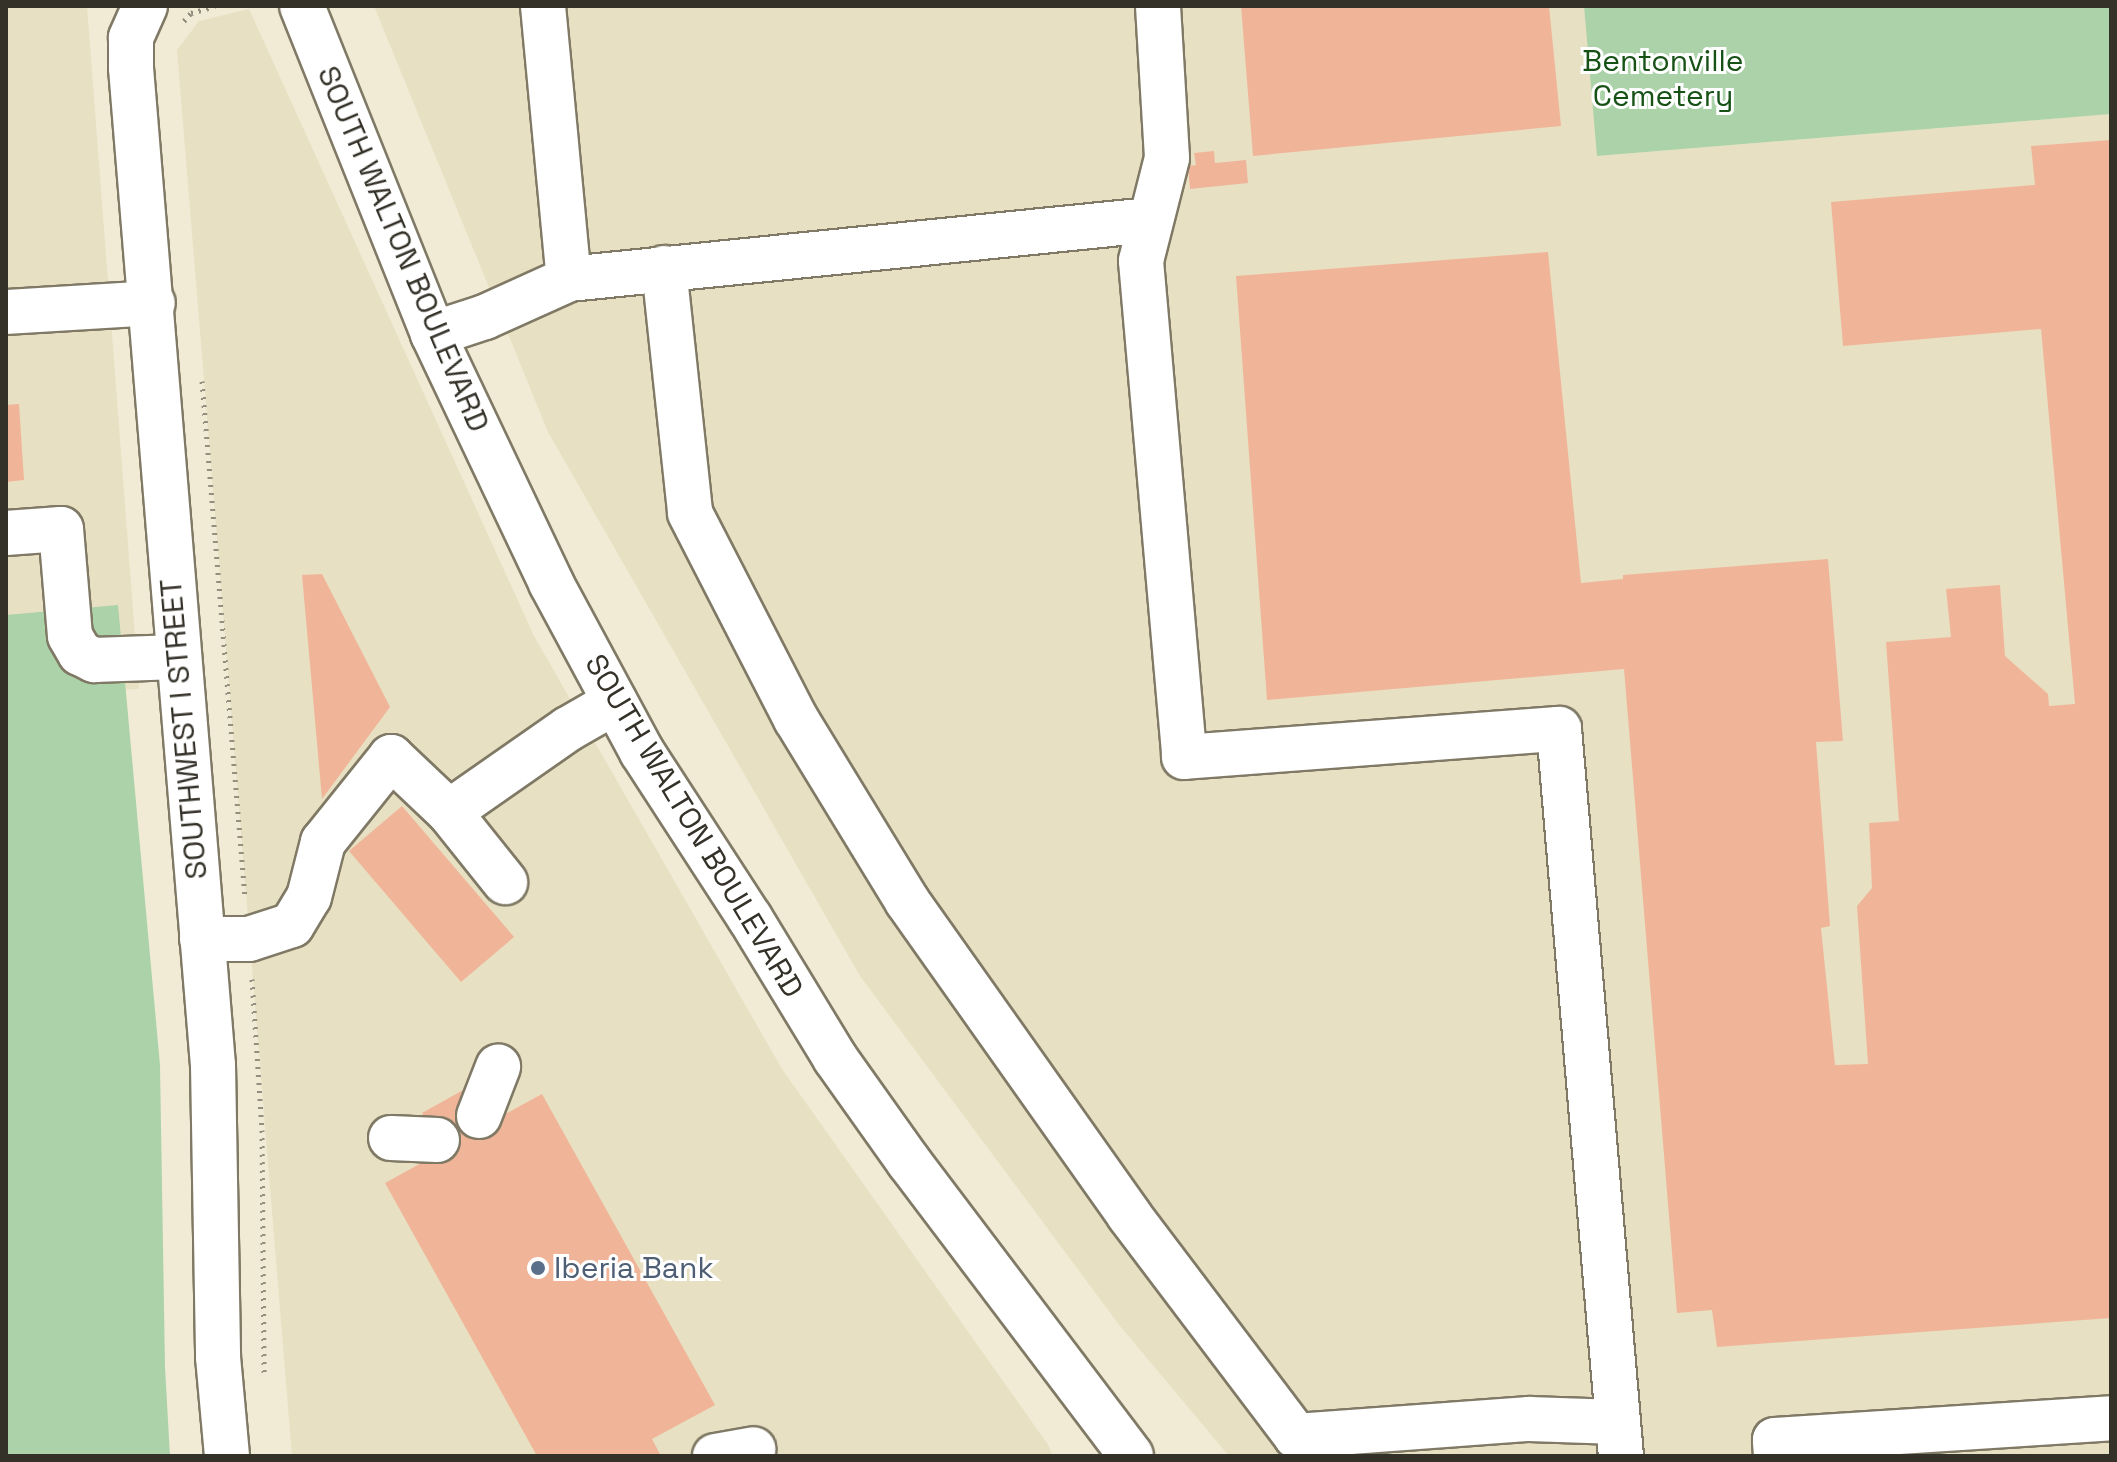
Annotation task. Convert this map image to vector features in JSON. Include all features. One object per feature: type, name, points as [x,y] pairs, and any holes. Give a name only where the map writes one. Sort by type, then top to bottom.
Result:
[{"type":"main road","name":"SOUTHWEST I STREET","points":[[145,6],[131,38],[131,68],[153,303],[177,657],[213,1065],[218,1357],[227,1456]]},
{"type":"main road","name":"SOUTH WALTON BOULEVARD","points":[[302,6],[433,334],[551,583],[642,752],[750,918],[835,1058],[1111,1446]]},
{"type":"main road","points":[[543,6],[569,279]]},
{"type":"main road","points":[[664,268],[690,513],[796,719],[916,914],[1129,1215],[1296,1436],[1529,1419],[1620,1439],[1559,729],[1184,757],[1141,261],[1167,158],[1158,6]]},
{"type":"main road","points":[[433,334],[485,317],[569,279],[1150,220]]},
{"type":"main road","points":[[6,312],[153,303]]},
{"type":"main road","points":[[6,533],[61,529],[70,636],[80,653],[94,660],[177,657]]},
{"type":"main road","points":[[449,812],[568,729],[615,702]]},
{"type":"main road","points":[[202,939],[249,939],[292,925],[309,897],[323,842],[391,757],[449,812],[505,882]]},
{"type":"main road","points":[[479,1116],[498,1067]]},
{"type":"main road","points":[[391,1138],[437,1140]]},
{"type":"main road","points":[[1776,1456],[1775,1440],[2111,1418]]},
{"type":"shaded area","points":[[6,6],[87,6],[139,689],[25,692],[6,622]]},
{"type":"shaded area","points":[[374,6],[1584,6],[1598,156],[2111,114],[2111,1456],[1229,1456],[1120,1326],[860,976],[548,432]]},
{"type":"shaded area","points":[[249,9],[534,636],[782,1069],[1049,1446],[1052,1456],[292,1456],[177,50],[199,21]]},
{"type":"green space","name":"Bentonville Cemetery","points":[[1584,6],[2111,6],[2111,114],[1597,156]]},
{"type":"green space","points":[[118,605],[160,1065],[165,1367],[170,1456],[6,1456],[6,615]]},
{"type":"building","points":[[1241,6],[1549,6],[1561,126],[1253,156]]},
{"type":"building","points":[[2111,140],[2111,1318],[1717,1347],[1712,1310],[1677,1313],[1624,669],[1267,700],[1236,276],[1548,252],[1581,583],[1623,579],[1623,575],[1828,559],[1843,741],[1816,742],[1830,926],[1821,928],[1835,1065],[1868,1064],[1857,906],[1872,888],[1869,823],[1899,821],[1886,642],[1951,637],[1946,589],[2000,585],[2005,656],[2048,694],[2049,706],[2075,704],[2041,329],[1843,346],[1831,202],[2035,185],[2031,146]]},
{"type":"building","points":[[1214,151],[1215,163],[1246,160],[1248,183],[1190,189],[1188,166],[1196,165],[1194,153]]},
{"type":"building","points":[[19,404],[24,480],[6,482],[6,405]]},
{"type":"building","points":[[322,574],[390,707],[322,799],[302,575]]},
{"type":"building","points":[[402,806],[514,937],[461,982],[349,851]]},
{"type":"building","points":[[465,1089],[485,1125],[542,1094],[715,1405],[652,1439],[661,1456],[537,1456],[385,1183],[443,1151],[422,1113]]},
{"type":"place","name":"Iberia Bank","points":[[538,1268]]}]
